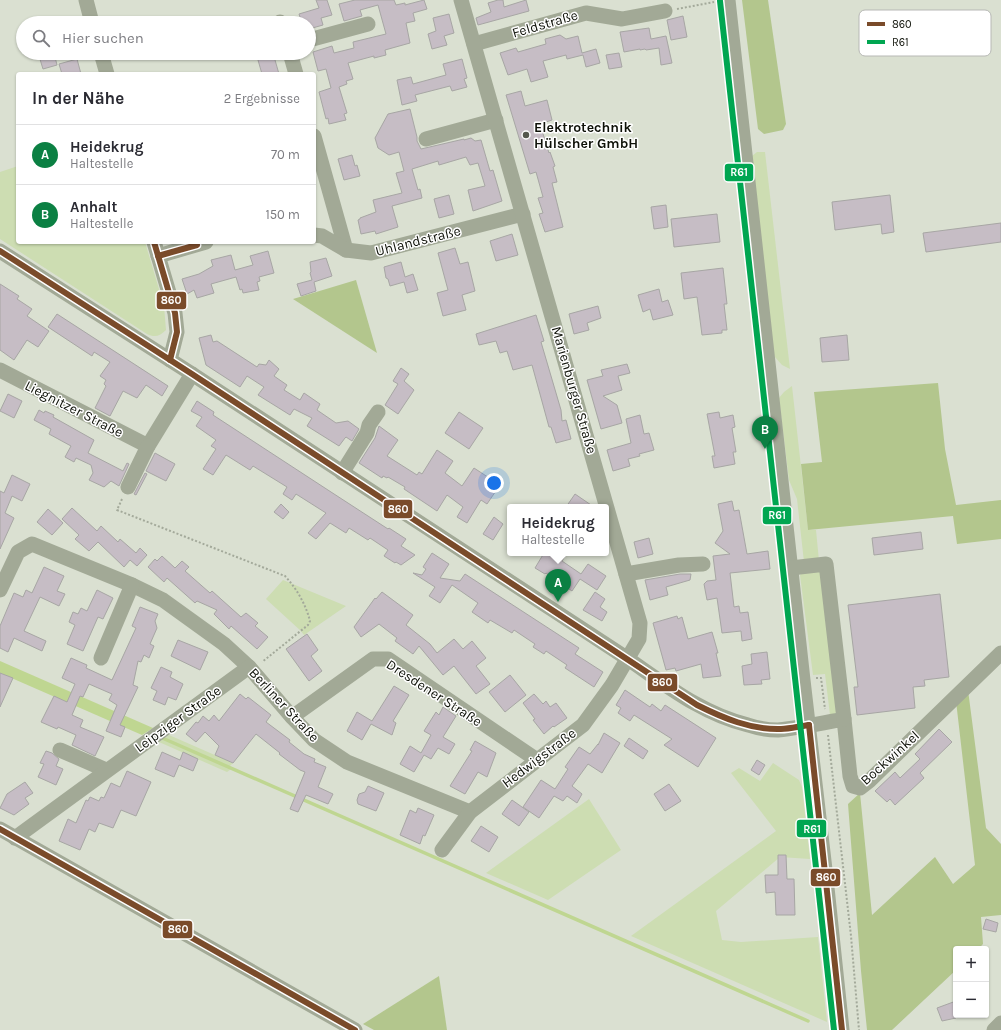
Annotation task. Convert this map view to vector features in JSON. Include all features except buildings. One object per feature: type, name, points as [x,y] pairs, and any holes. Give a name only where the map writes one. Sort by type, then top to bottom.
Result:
[{"type":"street","points":[[86,0],[90,16]]},
{"type":"street","name":"Marienburger Straße","points":[[461,0],[606,504]]},
{"type":"street","points":[[722,1],[791,568],[842,1030]]},
{"type":"street","name":"Feldstraße","points":[[474,44],[586,13],[622,19],[665,11]]},
{"type":"street","points":[[316,38],[368,24]]},
{"type":"street","points":[[103,60],[106,72]]},
{"type":"street","points":[[292,60],[295,72]]},
{"type":"street","points":[[426,139],[496,120]]},
{"type":"street","points":[[316,143],[346,250]]},
{"type":"street","name":"Uhlandstraße","points":[[316,235],[322,236],[346,250],[371,253],[523,214]]},
{"type":"street","points":[[170,360],[177,332],[175,313],[156,249],[192,244]]},
{"type":"street","points":[[2,256],[192,374],[628,659],[694,704],[717,715],[738,723],[758,728],[777,730],[844,719],[826,564],[791,568]]},
{"type":"street","name":"Liegnitzer Straße","points":[[0,370],[148,446]]},
{"type":"street","points":[[128,487],[148,446],[192,374]]},
{"type":"street","points":[[342,473],[367,433],[369,425],[378,412]]},
{"type":"street","name":"Marienburger Straße","points":[[609,515],[640,623],[639,638],[628,659]]},
{"type":"street","name":"Berliner Straße","points":[[0,590],[18,552],[32,544],[132,585],[163,600],[224,644],[250,669],[314,740],[347,762],[470,812]]},
{"type":"street","points":[[626,574],[679,565],[703,564]]},
{"type":"street","points":[[101,658],[132,585]]},
{"type":"street","name":"Bockwinkel","points":[[844,719],[850,776],[853,786],[860,788],[1001,653]]},
{"type":"street","name":"Dresdener Straße","points":[[292,717],[373,659],[388,659],[537,760]]},
{"type":"street","name":"Hedwigstraße","points":[[442,850],[470,812],[583,725],[612,685],[628,659]]},
{"type":"street","name":"Leipziger Straße","points":[[15,838],[142,744],[250,669]]},
{"type":"street","points":[[60,750],[106,770]]},
{"type":"street","points":[[0,829],[355,1030]]},
{"type":"street","points":[[994,1030],[1001,1024]]},
{"type":"path","points":[[665,11],[722,1]]},
{"type":"path","points":[[128,487],[117,510],[285,576],[290,582],[300,597],[308,613],[310,621],[308,625],[250,669]]},
{"type":"path","points":[[827,722],[859,1030]]},
{"type":"shaded area","points":[[742,0],[768,0],[786,124],[783,130],[764,134],[758,129]]},
{"type":"shaded area","points":[[757,152],[765,152],[790,369],[782,365],[774,356],[752,156]]},
{"type":"shaded area","points":[[16,167],[16,244],[146,244],[164,306],[166,330],[155,336],[147,334],[0,239],[0,172]]},
{"type":"shaded area","points":[[356,280],[377,353],[293,299]]},
{"type":"shaded area","points":[[938,383],[945,449],[956,505],[1001,500],[1001,539],[957,544],[953,516],[808,530],[801,464],[822,462],[814,392]]},
{"type":"shaded area","points":[[792,386],[808,530],[816,530],[819,561],[804,562],[797,499],[789,480],[779,398]]},
{"type":"shaded area","points":[[820,568],[837,711],[834,715],[830,715],[825,674],[813,675],[800,575],[805,571]]},
{"type":"shaded area","points":[[283,580],[346,606],[304,635],[266,599]]},
{"type":"shaded area","points":[[0,661],[153,728],[142,735],[0,673]]},
{"type":"shaded area","points":[[968,690],[986,828],[1001,844],[1001,915],[981,917],[983,944],[981,946],[953,946],[953,973],[892,1030],[867,1030],[848,804],[860,793],[872,915],[935,857],[953,884],[975,865],[956,701]]},
{"type":"shaded area","points":[[169,735],[233,763],[229,767],[165,738]]},
{"type":"shaded area","points":[[163,739],[231,769],[227,772],[159,742]]},
{"type":"shaded area","points":[[773,763],[799,780],[802,787],[810,859],[780,857],[716,911],[722,940],[741,942],[818,937],[827,1022],[631,936],[776,831],[731,773],[739,768],[760,781]]},
{"type":"shaded area","points":[[589,799],[621,850],[548,900],[486,873]]},
{"type":"shaded area","points":[[439,976],[447,1030],[374,1030],[363,1024]]},
{"type":"waterway","points":[[160,737],[808,1021]]},
{"type":"transit line","name":"R61","points":[[720,1],[834,1030]]},
{"type":"transit line","name":"860","points":[[155,244],[175,313],[177,332],[170,360]]},
{"type":"transit line","name":"860","points":[[158,256],[197,245]]},
{"type":"transit line","name":"860","points":[[0,251],[192,374],[697,705],[727,719],[759,728],[784,729],[809,725]]},
{"type":"transit line","name":"860","points":[[809,725],[842,1030]]},
{"type":"transit line","name":"860","points":[[0,829],[355,1030]]},
{"type":"place","name":"Elektrotechnik Hülscher GmbH","points":[[526,135]]},
{"type":"place","name":"Anhalt","points":[[765,449]]},
{"type":"place","name":"Heidekrug","points":[[558,602]]}]
